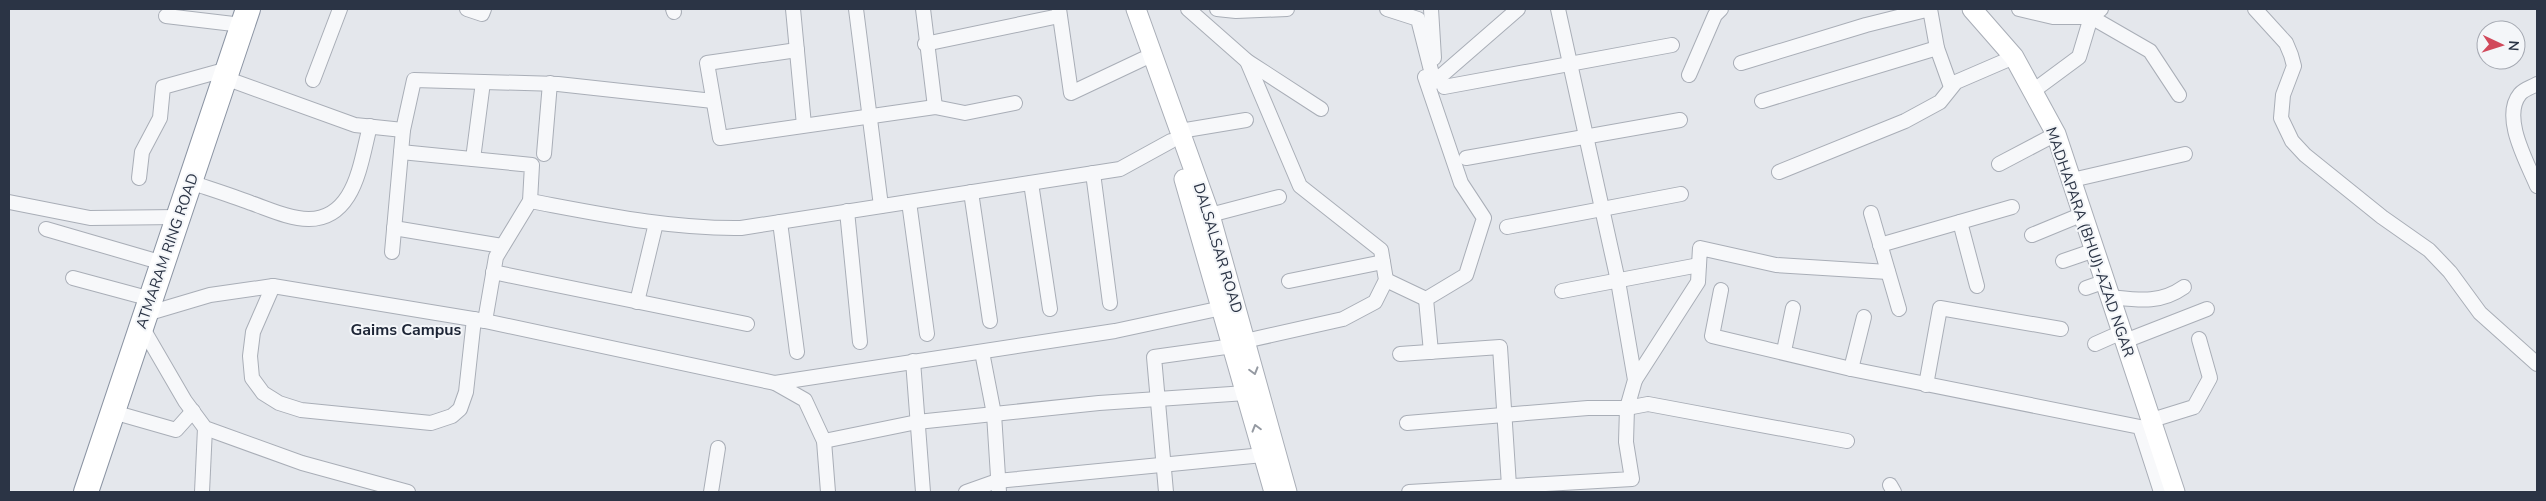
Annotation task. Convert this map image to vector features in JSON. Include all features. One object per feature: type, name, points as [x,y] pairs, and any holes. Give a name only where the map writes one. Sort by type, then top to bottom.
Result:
[{"type":"highway","name":"ATMARAM RING ROAD","points":[[86,492],[245,17]]},
{"type":"street","points":[[314,80],[340,9]]},
{"type":"street","points":[[467,9],[482,14],[484,9]]},
{"type":"street","points":[[793,9],[804,125]]},
{"type":"street","points":[[856,9],[881,206]]},
{"type":"street","points":[[922,9],[934,107]]},
{"type":"street","name":"DALSALSAR ROAD","points":[[1123,9],[1210,215],[1239,343],[1246,393],[1274,492]]},
{"type":"street","name":"DALSALSAR ROAD","points":[[1136,9],[1176,136],[1222,308],[1239,343],[1287,492]]},
{"type":"street","points":[[1188,9],[1247,61],[1321,109]]},
{"type":"street","points":[[1217,9],[1236,11],[1287,9]]},
{"type":"street","points":[[1387,9],[1416,14],[1439,84]]},
{"type":"street","points":[[1431,9],[1439,84]]},
{"type":"street","points":[[1439,84],[1518,9]]},
{"type":"street","points":[[1558,9],[1618,281],[1636,380]]},
{"type":"street","points":[[1703,9],[1710,25]]},
{"type":"street","points":[[1689,75],[1715,15],[1722,9]]},
{"type":"street","name":"MADHAPARA (BHUJ)-AZAD NGAR","points":[[1972,9],[2014,58],[2056,134],[2175,492]]},
{"type":"street","points":[[2019,9],[2053,17],[2096,13],[2150,51],[2179,95]]},
{"type":"street","points":[[2255,9],[2286,43],[2291,55],[2294,66],[2283,96],[2281,118],[2292,141],[2305,155],[2367,205],[2429,250],[2450,272],[2480,313],[2537,363]]},
{"type":"street","points":[[1741,63],[1882,15],[1930,10],[1937,48],[1950,87]]},
{"type":"street","points":[[925,44],[1059,12],[1071,93],[1143,59]]},
{"type":"street","points":[[2033,91],[2079,58],[2096,13]]},
{"type":"street","points":[[166,16],[245,17]]},
{"type":"street","points":[[1426,299],[1466,275],[1484,218],[1461,182],[1426,77],[1439,84],[1571,65],[1672,45]]},
{"type":"street","points":[[1762,101],[1937,48]]},
{"type":"street","points":[[797,50],[707,63],[720,138],[934,107],[965,113],[1015,103]]},
{"type":"street","points":[[1779,172],[1914,116],[1940,102],[1950,87],[1965,78],[2014,58]]},
{"type":"street","points":[[1166,492],[1165,464],[1154,358],[1239,343],[1343,319],[1376,302],[1386,280],[1381,250],[1300,186],[1247,61]]},
{"type":"street","points":[[139,178],[142,152],[160,118],[163,87],[226,73],[355,125],[403,130]]},
{"type":"street","points":[[392,252],[403,130],[414,80],[550,83],[713,101]]},
{"type":"street","points":[[473,159],[483,82]]},
{"type":"street","points":[[544,154],[550,83]]},
{"type":"street","points":[[2537,84],[2522,92],[2515,102],[2513,114],[2515,134],[2537,186]]},
{"type":"street","points":[[530,202],[702,228],[741,228],[1120,169],[1176,136],[1246,120]]},
{"type":"street","points":[[1466,158],[1680,120]]},
{"type":"street","points":[[196,184],[282,216],[301,220],[322,216],[336,209],[348,196],[370,126]]},
{"type":"street","points":[[1999,164],[2056,134]]},
{"type":"street","points":[[273,286],[253,332],[250,356],[252,378],[263,393],[279,403],[300,410],[432,423],[452,416],[460,409],[466,392],[480,320],[496,257],[530,202],[532,165],[401,152]]},
{"type":"street","points":[[2072,180],[2185,154]]},
{"type":"street","points":[[1093,174],[1110,303]]},
{"type":"street","points":[[1031,183],[1050,309]]},
{"type":"street","points":[[970,192],[990,321]]},
{"type":"street","points":[[1507,227],[1681,194]]},
{"type":"street","points":[[1210,215],[1279,196]]},
{"type":"street","points":[[9,202],[90,218],[178,217]]},
{"type":"street","points":[[909,202],[927,334]]},
{"type":"street","points":[[1880,245],[2012,207]]},
{"type":"street","points":[[847,211],[860,342]]},
{"type":"street","points":[[1871,213],[1899,309]]},
{"type":"street","points":[[2032,235],[2083,214]]},
{"type":"street","points":[[637,302],[656,222]]},
{"type":"street","points":[[780,222],[797,352]]},
{"type":"street","points":[[1960,222],[1977,286]]},
{"type":"street","points":[[46,228],[163,263]]},
{"type":"street","points":[[394,228],[502,246]]},
{"type":"street","points":[[1409,492],[1632,479],[1626,442],[1626,408],[1636,380],[1698,282],[1700,248],[1776,265],[1888,272]]},
{"type":"street","points":[[2063,261],[2095,250]]},
{"type":"street","points":[[1289,281],[1383,262]]},
{"type":"street","points":[[1562,291],[1698,266]]},
{"type":"street","points":[[493,272],[747,324]]},
{"type":"street","points":[[73,278],[146,313],[193,411],[205,428],[302,464],[408,492]]},
{"type":"street","points":[[1386,280],[1426,299]]},
{"type":"street","points":[[146,313],[210,295],[273,286],[480,320],[775,383],[805,400],[824,441],[828,492]]},
{"type":"street","points":[[2086,288],[2108,289],[2155,300],[2166,298],[2184,287]]},
{"type":"street","points":[[1721,290],[1712,336],[1926,385],[2140,427],[2161,492]]},
{"type":"street","points":[[1426,299],[1431,352]]},
{"type":"street","points":[[775,383],[1115,331],[1222,308]]},
{"type":"street","points":[[1784,352],[1793,308]]},
{"type":"street","points":[[1926,385],[1940,308],[2061,329]]},
{"type":"street","points":[[2095,344],[2124,337],[2207,309]]},
{"type":"street","points":[[1851,369],[1864,317]]},
{"type":"street","points":[[2152,420],[2194,407],[2210,378],[2198,339]]},
{"type":"street","points":[[1400,354],[1500,347],[1506,415],[1509,486]]},
{"type":"street","points":[[982,352],[994,414],[998,487]]},
{"type":"street","points":[[913,361],[923,492]]},
{"type":"street","points":[[824,441],[917,422],[1159,399],[1246,393]]},
{"type":"street","points":[[1407,423],[1626,408],[1648,404],[1847,441]]},
{"type":"street","points":[[113,412],[176,430],[193,411]]},
{"type":"street","points":[[202,492],[205,428]]},
{"type":"street","points":[[711,492],[718,448]]},
{"type":"street","points":[[966,492],[1165,464],[1263,455]]},
{"type":"district","name":"Gaims Campus","points":[[406,329]]}]
